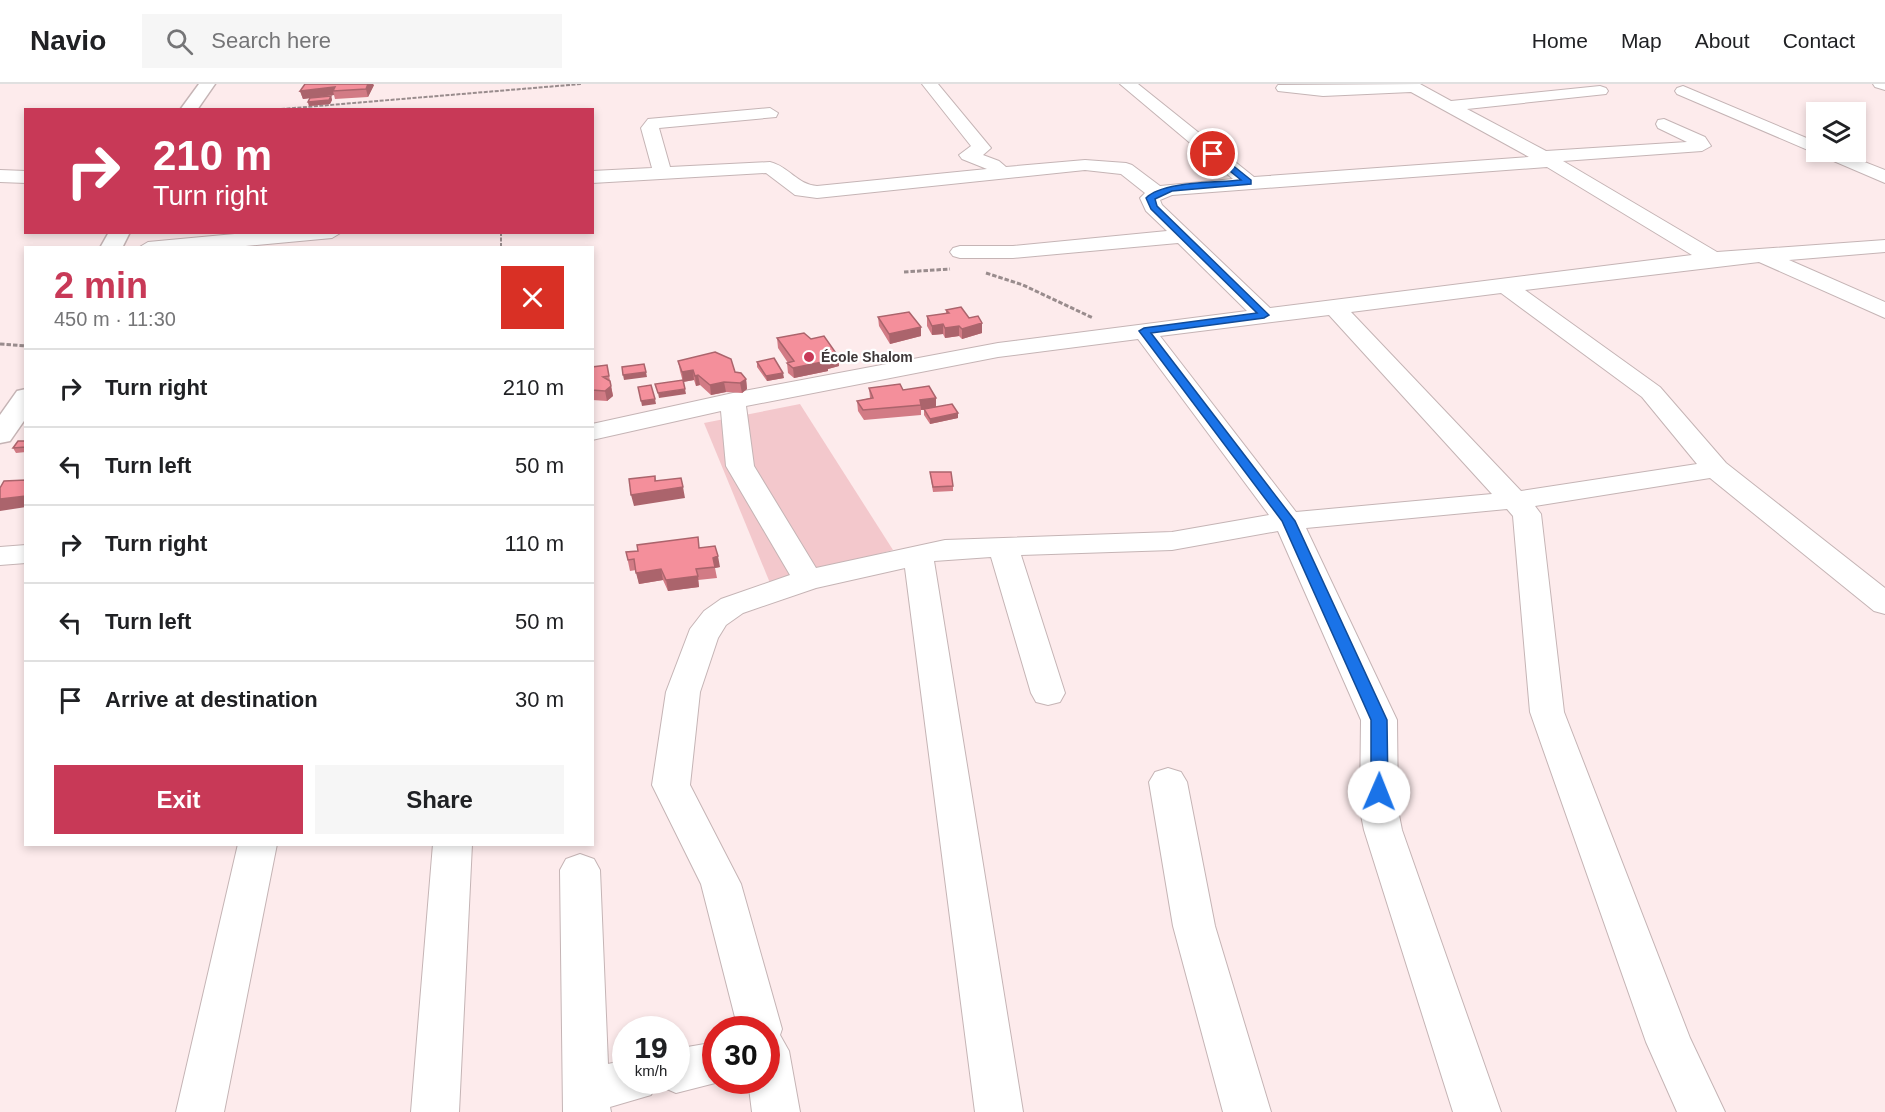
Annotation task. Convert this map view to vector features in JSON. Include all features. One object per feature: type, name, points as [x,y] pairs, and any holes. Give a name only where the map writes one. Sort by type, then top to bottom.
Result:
[{"type":"street","points":[[189,108],[207,84]]},
{"type":"street","points":[[930,84],[982,148],[968,155],[993,165],[1001,173]]},
{"type":"street","points":[[1128,84],[1248,182]]},
{"type":"street","points":[[1414,87],[1546,159],[1713,259]]},
{"type":"street","points":[[1284,88],[1323,91],[1453,87]]},
{"type":"street","points":[[1683,91],[1806,144]]},
{"type":"street","points":[[1448,106],[1600,92]]},
{"type":"street","points":[[663,173],[650,128],[654,123],[770,113]]},
{"type":"street","points":[[1264,315],[1154,207],[1150,198],[1157,193],[1172,189],[1702,146],[1699,141],[1664,124]]},
{"type":"street","points":[[1850,162],[1885,177]]},
{"type":"street","points":[[594,177],[770,167],[802,191],[818,192],[1085,165],[1114,166],[1126,169],[1157,193]]},
{"type":"street","points":[[0,176],[24,177]]},
{"type":"street","points":[[171,246],[309,234]]},
{"type":"street","points":[[960,260],[1013,252],[1184,236]]},
{"type":"street","points":[[594,432],[733,401],[999,350],[1713,259],[1885,246]]},
{"type":"street","points":[[1758,256],[1793,268],[1885,311]]},
{"type":"street","points":[[1507,287],[1651,392],[1716,469],[1885,604]]},
{"type":"street","points":[[1333,306],[1527,514],[1547,712],[1669,1042],[1701,1112]]},
{"type":"street","points":[[1135,332],[1288,521],[1379,720],[1379,810],[1383,830],[1477,1112]]},
{"type":"street","points":[[0,435],[24,400]]},
{"type":"street","points":[[733,401],[740,466],[808,580]]},
{"type":"street","points":[[757,1016],[721,884],[671,785],[683,692],[702,637],[715,618],[732,606],[808,580],[945,549],[1172,541],[1288,521],[1516,500],[1716,469]]},
{"type":"street","points":[[1003,547],[1048,693]]},
{"type":"street","points":[[0,555],[24,555]]},
{"type":"street","points":[[918,555],[999,1112]]},
{"type":"street","points":[[1168,782],[1194,926],[1247,1112]]},
{"type":"street","points":[[200,1112],[258,846]]},
{"type":"street","points":[[435,1112],[453,846]]},
{"type":"street","points":[[579,870],[587,1101],[612,1090]]},
{"type":"street","points":[[773,1094],[776,1112]]},
{"type":"path","points":[[294,108],[581,84]]},
{"type":"path","points":[[904,272],[960,260]]},
{"type":"path","points":[[982,271],[1023,285],[1135,332]]},
{"type":"path","points":[[0,344],[24,346]]},
{"type":"shaded area","points":[[800,404],[893,550],[770,583],[704,423]]},
{"type":"building","points":[[305,84],[368,84],[366,89],[333,91],[335,87],[300,91]]},
{"type":"building","points":[[331,96],[329,100],[308,102],[310,98]]},
{"type":"building","points":[[961,307],[969,318],[978,316],[982,323],[962,329],[959,326],[945,328],[943,324],[932,326],[927,316],[949,313],[946,310]]},
{"type":"building","points":[[909,312],[921,327],[889,334],[878,317]]},
{"type":"building","points":[[804,333],[811,339],[824,336],[838,356],[826,359],[827,361],[793,368],[787,363],[794,361],[777,338]]},
{"type":"building","points":[[715,352],[731,359],[735,372],[741,373],[746,379],[740,383],[724,382],[710,385],[698,375],[695,376],[693,370],[682,372],[678,361]]},
{"type":"building","points":[[774,358],[783,373],[766,376],[757,362]]},
{"type":"building","points":[[644,364],[646,372],[623,375],[622,367]]},
{"type":"building","points":[[607,365],[609,376],[603,377],[610,381],[611,386],[605,391],[594,390],[594,367]]},
{"type":"building","points":[[683,380],[685,389],[658,393],[655,384]]},
{"type":"building","points":[[900,384],[903,390],[929,386],[936,398],[920,400],[921,405],[863,410],[857,401],[873,398],[869,388]]},
{"type":"building","points":[[651,385],[655,399],[641,401],[638,387]]},
{"type":"building","points":[[952,404],[958,413],[930,419],[924,409]]},
{"type":"building","points":[[18,441],[24,441],[24,447],[13,448]]},
{"type":"building","points":[[930,472],[951,472],[953,486],[933,487]]},
{"type":"building","points":[[655,476],[655,481],[681,478],[683,487],[631,495],[629,479]]},
{"type":"building","points":[[24,480],[24,496],[0,499],[0,488],[4,481]]},
{"type":"building","points":[[698,537],[699,548],[715,546],[718,556],[713,558],[715,567],[696,569],[698,576],[666,580],[661,569],[636,573],[634,559],[628,560],[626,552],[638,551],[637,545]]},
{"type":"place","name":"École Shalom","points":[[809,357]]},
{"type":"route","points":[[1213,154],[1248,182],[1172,189],[1157,193],[1150,198],[1154,207],[1264,315],[1144,331],[1288,521],[1379,720],[1379,792]]}]
